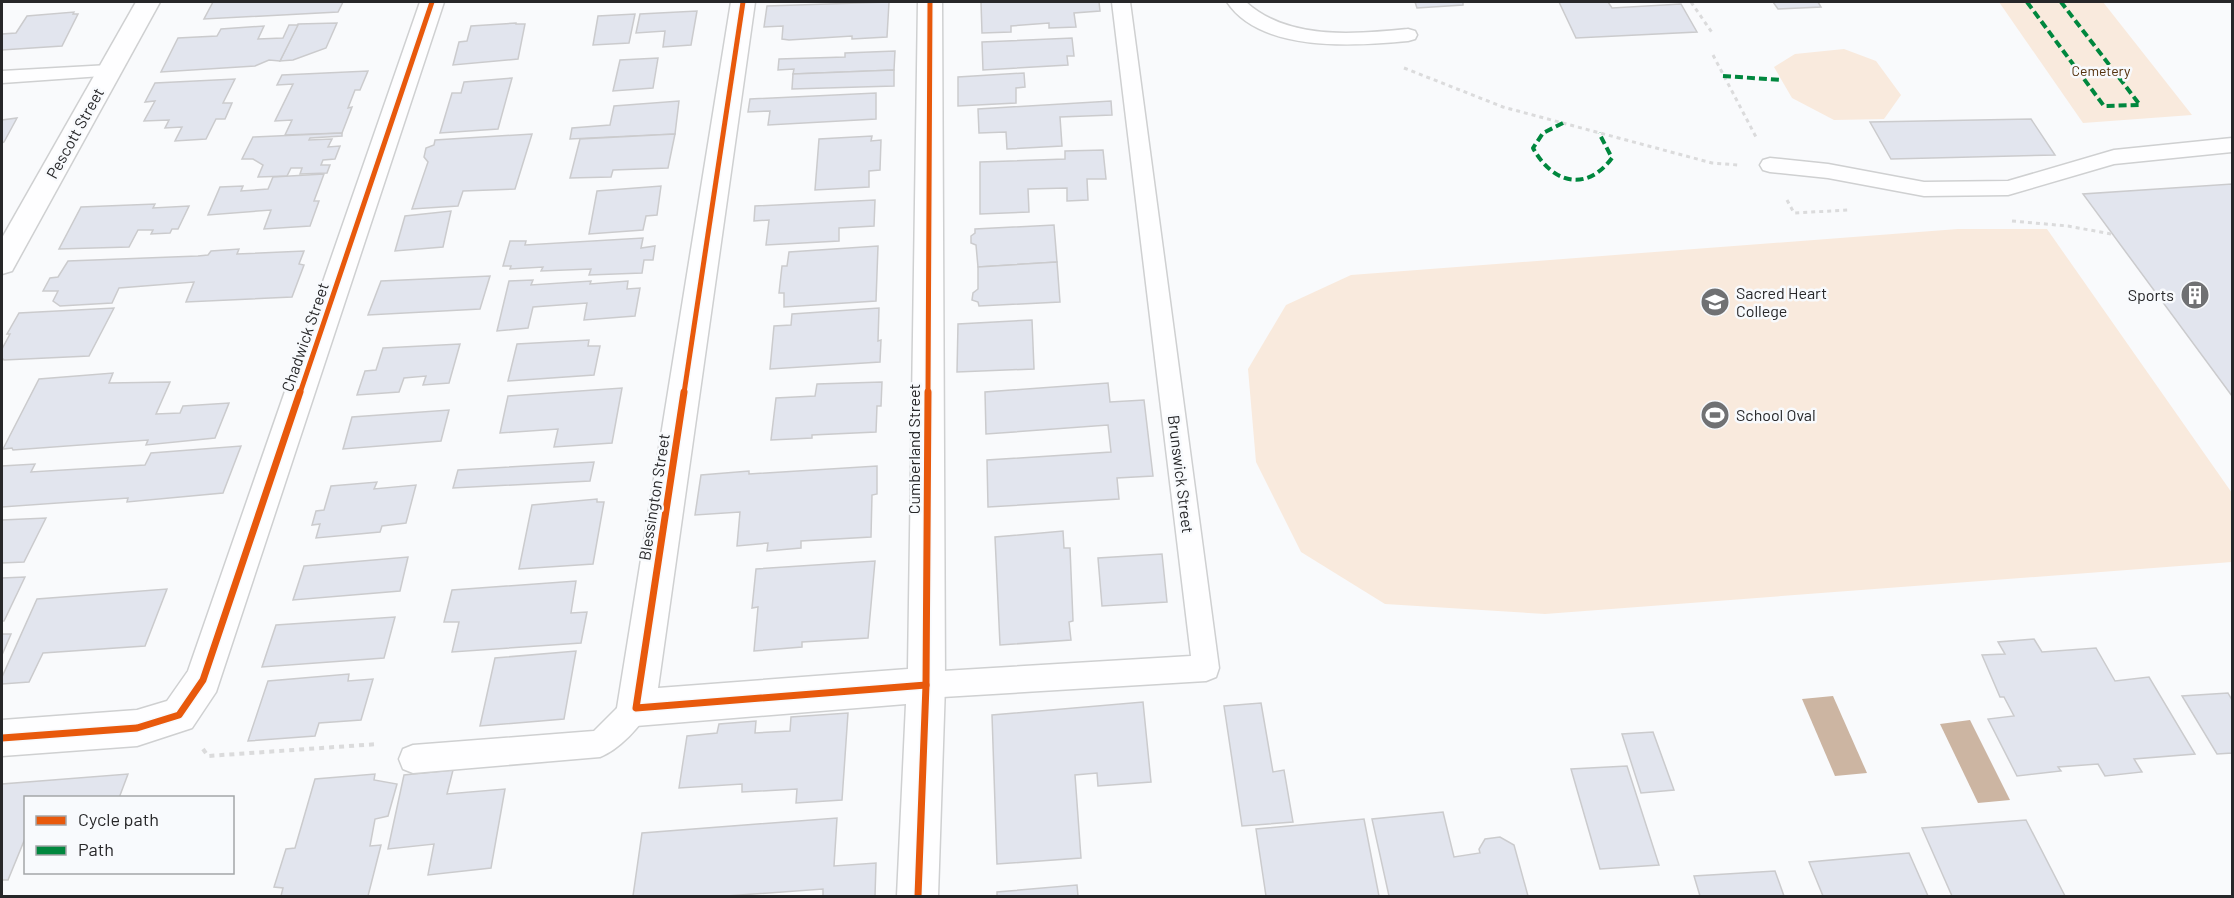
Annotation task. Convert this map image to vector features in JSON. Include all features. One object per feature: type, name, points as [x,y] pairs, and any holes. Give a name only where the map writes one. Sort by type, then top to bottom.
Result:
[{"type":"street","name":"Pescott Street","points":[[2,263],[148,2]]},
{"type":"street","name":"Chadwick Street","points":[[179,715],[203,680],[432,2]]},
{"type":"street","name":"Blessington Street","points":[[636,708],[743,2]]},
{"type":"street","name":"Cumberland Street","points":[[918,897],[926,685],[930,2]]},
{"type":"street","points":[[636,708],[926,685]]},
{"type":"street","points":[[2,738],[137,728],[179,715]]},
{"type":"lane","name":"Brunswick Street","points":[[926,685],[1206,668],[1120,2]]},
{"type":"lane","points":[[1236,2],[1242,9],[1275,28],[1324,39],[1364,39],[1408,35]]},
{"type":"lane","points":[[2,77],[110,70]]},
{"type":"lane","points":[[1770,165],[1828,171],[1924,189],[2008,188],[2114,158],[2232,145]]},
{"type":"lane","points":[[413,759],[600,744],[636,708]]},
{"type":"path","points":[[1691,2],[1713,34]]},
{"type":"path","points":[[1713,55],[1770,165]]},
{"type":"path","points":[[179,715],[208,756],[399,742],[413,759]]},
{"type":"green space","name":"Cemetery","points":[[1999,2],[2103,2],[2192,115],[2083,123]]},
{"type":"green space","points":[[1844,49],[1876,61],[1901,95],[1884,119],[1834,120],[1792,98],[1774,67],[1795,54]]},
{"type":"green space","name":"School Oval","points":[[1958,229],[2047,229],[2232,493],[2232,562],[1545,614],[1385,604],[1301,552],[1256,462],[1248,369],[1286,305],[1351,275]]},
{"type":"shaded area","points":[[1833,696],[1867,773],[1835,776],[1802,699]]},
{"type":"shaded area","points":[[1970,720],[2010,800],[1978,803],[1940,724]]},
{"type":"building","points":[[213,2],[343,2],[338,12],[204,19]]},
{"type":"building","points":[[889,2],[887,37],[852,39],[852,36],[789,40],[782,39],[783,26],[764,27],[767,6]]},
{"type":"building","points":[[981,2],[1099,2],[1100,11],[1074,13],[1076,27],[1049,28],[1049,23],[1011,26],[1011,32],[982,33]]},
{"type":"building","points":[[1415,2],[1463,2],[1463,5],[1417,8]]},
{"type":"building","points":[[1559,2],[1608,2],[1612,8],[1681,4],[1697,32],[1576,38]]},
{"type":"building","points":[[1773,2],[1818,2],[1821,7],[1778,9]]},
{"type":"building","points":[[697,11],[691,45],[663,47],[665,31],[636,33],[640,14]]},
{"type":"building","points":[[74,12],[73,14],[78,14],[62,46],[2,50],[2,34],[16,33],[27,16]]},
{"type":"building","points":[[635,14],[629,43],[593,45],[598,16]]},
{"type":"building","points":[[337,23],[326,48],[293,60],[280,61],[298,24]]},
{"type":"building","points":[[525,24],[518,59],[453,65],[459,42],[467,41],[471,26]]},
{"type":"building","points":[[289,25],[298,25],[280,61],[269,60],[255,66],[161,72],[178,38],[217,36],[221,29],[264,26],[258,39],[283,38]]},
{"type":"building","points":[[1072,38],[1074,56],[1067,56],[1068,65],[983,70],[982,42]]},
{"type":"building","points":[[895,51],[894,70],[793,74],[794,69],[778,70],[779,59],[845,57],[845,53]]},
{"type":"building","points":[[658,58],[653,88],[613,91],[620,60]]},
{"type":"building","points":[[894,70],[894,86],[792,89],[793,74]]},
{"type":"building","points":[[368,71],[360,90],[355,90],[348,108],[352,107],[342,133],[285,135],[292,120],[275,121],[293,84],[277,85],[282,75]]},
{"type":"building","points":[[1024,73],[1025,87],[1016,88],[1016,103],[958,106],[958,77]]},
{"type":"building","points":[[512,78],[498,129],[440,133],[452,93],[461,93],[464,82]]},
{"type":"building","points":[[235,79],[223,103],[232,103],[225,119],[216,119],[206,139],[175,141],[182,127],[165,128],[169,120],[144,121],[155,101],[145,102],[155,83]]},
{"type":"building","points":[[876,93],[876,119],[768,125],[770,111],[748,112],[750,99]]},
{"type":"building","points":[[679,101],[675,134],[570,139],[572,128],[610,125],[614,106]]},
{"type":"building","points":[[1111,101],[1112,115],[1060,117],[1062,146],[1007,149],[1006,132],[979,133],[978,109]]},
{"type":"building","points":[[17,118],[4,142],[2,143],[2,120]]},
{"type":"building","points":[[2031,119],[2055,155],[1891,159],[1870,122]]},
{"type":"building","points":[[342,133],[342,136],[310,138],[309,140],[332,139],[328,147],[340,146],[335,159],[323,160],[321,165],[330,165],[327,173],[300,174],[302,168],[291,168],[287,176],[258,177],[263,165],[253,159],[242,159],[253,137]]},
{"type":"building","points":[[532,134],[515,189],[463,191],[458,206],[412,209],[428,162],[424,157],[426,148],[434,145],[435,140]]},
{"type":"building","points":[[675,134],[668,168],[613,170],[611,177],[570,178],[580,139]]},
{"type":"building","points":[[872,136],[871,141],[881,140],[880,170],[869,171],[869,187],[815,190],[819,139]]},
{"type":"building","points":[[1103,150],[1106,179],[1087,179],[1088,200],[1067,201],[1067,188],[1028,189],[1029,212],[980,214],[980,162],[1065,159],[1065,151]]},
{"type":"building","points":[[324,174],[314,201],[319,201],[310,226],[264,229],[271,210],[208,215],[220,187],[243,186],[241,191],[268,189],[273,177]]},
{"type":"building","name":"Sports","points":[[2232,184],[2232,396],[2083,194]]},
{"type":"building","points":[[661,186],[657,215],[646,216],[643,230],[589,234],[597,191]]},
{"type":"building","points":[[875,200],[874,226],[839,228],[839,241],[766,245],[769,220],[754,221],[755,206]]},
{"type":"building","points":[[155,204],[153,208],[189,206],[178,229],[172,229],[170,233],[151,234],[153,230],[138,230],[129,247],[59,249],[81,207]]},
{"type":"building","points":[[451,211],[443,247],[395,251],[405,216]]},
{"type":"building","points":[[1054,225],[1057,262],[978,267],[976,245],[971,243],[971,236],[975,233],[975,229]]},
{"type":"building","points":[[643,238],[641,248],[655,246],[653,260],[644,260],[642,273],[589,275],[591,269],[541,271],[543,267],[510,269],[511,266],[503,266],[510,241],[526,241],[525,245]]},
{"type":"building","points":[[878,246],[876,301],[784,307],[784,293],[779,293],[782,266],[787,266],[789,252]]},
{"type":"building","points":[[239,249],[237,254],[304,251],[299,264],[304,265],[292,297],[186,302],[194,282],[119,288],[112,303],[60,306],[53,301],[58,291],[43,291],[50,278],[58,277],[68,261],[198,256],[208,255],[211,251]]},
{"type":"building","points":[[1057,262],[1060,302],[979,306],[978,302],[972,300],[973,293],[978,289],[978,267]]},
{"type":"building","points":[[490,276],[480,309],[368,315],[381,281]]},
{"type":"building","points":[[533,280],[531,285],[628,281],[627,289],[640,288],[635,316],[584,320],[587,303],[533,307],[528,328],[497,331],[509,281]]},
{"type":"building","points":[[114,308],[89,356],[4,360],[2,358],[2,349],[10,334],[7,334],[19,313]]},
{"type":"building","points":[[879,308],[880,362],[770,369],[774,326],[791,325],[792,314]]},
{"type":"building","points":[[1032,320],[1034,369],[957,372],[958,324]]},
{"type":"building","points":[[589,340],[588,346],[600,346],[594,375],[508,381],[517,344]]},
{"type":"building","points":[[460,344],[449,383],[423,385],[426,376],[404,378],[399,392],[357,395],[365,371],[376,370],[383,348]]},
{"type":"building","points":[[113,373],[109,383],[170,382],[156,414],[180,413],[183,406],[229,403],[215,438],[146,445],[148,440],[3,449],[39,379]]},
{"type":"building","points":[[882,382],[881,406],[877,406],[876,432],[812,435],[812,438],[771,440],[776,398],[815,396],[817,384]]},
{"type":"building","points":[[1108,383],[1110,402],[1144,400],[1153,476],[1117,478],[1119,499],[988,507],[987,460],[1111,452],[1108,425],[986,434],[985,392]]},
{"type":"building","points":[[622,388],[612,443],[554,447],[558,429],[500,433],[508,396]]},
{"type":"building","points":[[449,410],[441,441],[343,449],[352,417]]},
{"type":"building","points":[[241,446],[223,493],[127,502],[128,498],[2,507],[2,466],[35,464],[31,472],[145,465],[151,453]]},
{"type":"building","points":[[594,462],[590,481],[453,488],[458,470]]},
{"type":"building","points":[[877,466],[877,494],[872,495],[871,537],[801,541],[801,548],[767,551],[768,543],[737,546],[740,512],[695,515],[701,475]]},
{"type":"building","points":[[377,482],[374,489],[416,485],[406,523],[382,526],[380,532],[316,538],[320,524],[312,525],[316,511],[324,510],[331,486]]},
{"type":"building","points":[[597,499],[597,502],[604,502],[593,564],[519,569],[532,505]]},
{"type":"building","points":[[46,518],[24,562],[2,563],[2,520]]},
{"type":"building","points":[[1063,531],[1064,548],[1070,548],[1073,621],[1069,622],[1071,640],[1000,645],[995,537]]},
{"type":"building","points":[[1162,554],[1167,602],[1102,606],[1098,558]]},
{"type":"building","points":[[408,557],[400,591],[293,600],[304,566]]},
{"type":"building","points":[[875,561],[868,638],[802,642],[802,647],[754,651],[758,607],[752,608],[756,569]]},
{"type":"building","points":[[25,577],[4,621],[2,621],[2,578]]},
{"type":"building","points":[[576,581],[571,613],[587,612],[581,643],[452,652],[459,622],[444,622],[452,590]]},
{"type":"building","points":[[167,589],[145,646],[43,653],[29,682],[2,684],[2,677],[37,599]]},
{"type":"building","points":[[395,617],[384,658],[262,667],[276,625]]},
{"type":"building","points":[[2,634],[11,634],[2,655]]},
{"type":"building","points":[[2034,639],[2042,652],[2096,648],[2115,681],[2149,677],[2195,754],[2134,759],[2142,772],[2105,776],[2098,764],[2058,767],[2061,771],[2017,776],[1988,719],[2014,716],[2004,697],[2000,697],[1982,655],[2005,654],[1998,642]]},
{"type":"building","points":[[576,651],[564,719],[480,726],[495,658]]},
{"type":"building","points":[[349,674],[348,681],[373,679],[361,720],[319,723],[315,736],[248,741],[268,681]]},
{"type":"building","points":[[2228,693],[2232,700],[2232,753],[2217,754],[2182,696]]},
{"type":"building","points":[[1143,702],[1151,782],[1098,786],[1097,773],[1075,775],[1081,858],[997,864],[992,715]]},
{"type":"building","points":[[1261,703],[1273,772],[1284,770],[1293,822],[1242,826],[1224,706]]},
{"type":"building","points":[[848,713],[842,800],[796,803],[797,789],[742,792],[742,784],[679,788],[687,736],[717,733],[719,724],[756,721],[755,733],[790,731],[791,717]]},
{"type":"building","points":[[1653,732],[1674,790],[1641,793],[1622,734]]},
{"type":"building","points":[[1627,766],[1659,865],[1600,869],[1571,769]]},
{"type":"building","points":[[453,770],[447,794],[505,789],[491,868],[428,875],[434,844],[388,849],[404,775]]},
{"type":"building","points":[[128,774],[120,796],[24,796],[24,841],[8,880],[2,880],[2,784]]},
{"type":"building","points":[[375,774],[374,780],[397,784],[388,816],[375,819],[370,846],[381,845],[368,896],[281,896],[283,888],[274,887],[286,849],[295,848],[315,779]]},
{"type":"building","points":[[1443,812],[1454,857],[1480,853],[1479,849],[1485,839],[1500,837],[1514,845],[1528,896],[1389,896],[1372,819]]},
{"type":"building","points":[[837,818],[834,866],[876,863],[875,896],[823,896],[823,889],[726,896],[633,896],[642,833]]},
{"type":"building","points":[[1364,819],[1379,896],[1266,896],[1256,829]]},
{"type":"building","points":[[2026,820],[2065,896],[1952,896],[1922,828]]},
{"type":"building","points":[[1909,853],[1928,896],[1823,896],[1809,862]]},
{"type":"building","points":[[1775,871],[1784,896],[1700,896],[1694,876]]},
{"type":"building","points":[[1077,885],[1078,896],[997,896],[997,892]]},
{"type":"marked path","points":[[2027,2],[2104,106],[2140,105],[2061,2]]},
{"type":"marked path","points":[[1723,76],[1782,80]]},
{"type":"marked path","points":[[1563,123],[1543,133],[1533,148],[1539,160],[1548,169],[1570,180],[1593,177],[1604,169],[1612,158],[1599,133]]},
{"type":"cycle path","points":[[2,738],[137,728],[179,715],[203,680],[432,2]]},
{"type":"cycle path","points":[[743,2],[636,708],[926,685]]},
{"type":"cycle path","points":[[918,896],[926,685],[930,2]]},
{"type":"place","name":"Sports","points":[[2195,295]]},
{"type":"place","name":"Sacred Heart College","points":[[1715,302]]},
{"type":"place","name":"School Oval","points":[[1715,415]]}]
